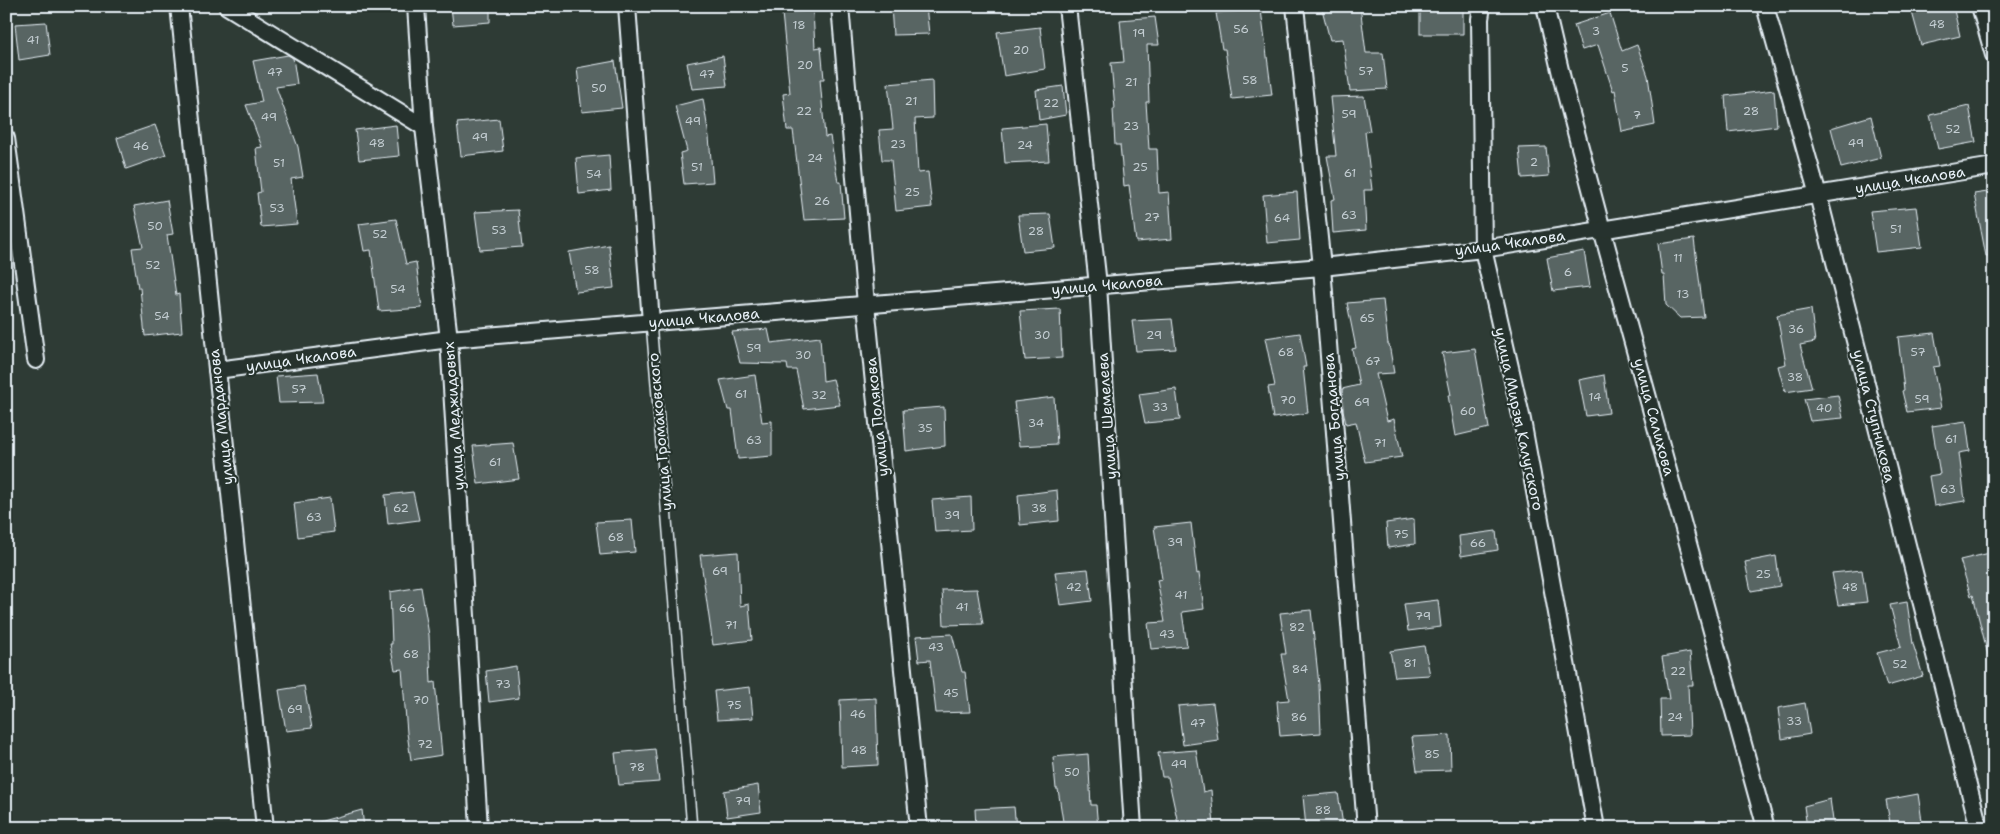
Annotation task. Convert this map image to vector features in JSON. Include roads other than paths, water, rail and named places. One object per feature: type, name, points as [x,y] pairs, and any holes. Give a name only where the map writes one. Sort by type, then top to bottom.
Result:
[{"type":"street","name":"улица Марданова","points":[[178,6],[265,828]]},
{"type":"street","points":[[227,6],[424,127]]},
{"type":"street","name":"улица Меджидовых","points":[[416,6],[424,127],[449,339],[479,828]]},
{"type":"street","name":"улица Громаковского","points":[[627,6],[651,322]]},
{"type":"street","name":"улица Полякова","points":[[840,6],[866,304],[919,828]]},
{"type":"street","name":"улица Шемелева","points":[[1067,6],[1098,286],[1134,828]]},
{"type":"street","name":"улица Богданова","points":[[1295,6],[1322,267],[1366,828]]},
{"type":"street","name":"улица Мирзы Калугского","points":[[1482,6],[1480,29],[1483,249],[1522,420],[1596,828]]},
{"type":"street","name":"улица Салихова","points":[[1545,6],[1564,87],[1602,230],[1766,828]]},
{"type":"street","name":"улица Ступникова","points":[[1765,6],[1818,195],[1979,828]]},
{"type":"street","points":[[1980,6],[1994,55]]},
{"type":"street","points":[[6,138],[36,360]]},
{"type":"street","name":"улица Чкалова","points":[[216,370],[449,339],[1322,267],[1483,249],[1994,166]]},
{"type":"lane","name":"улица Громаковского","points":[[651,322],[692,828]]}]
